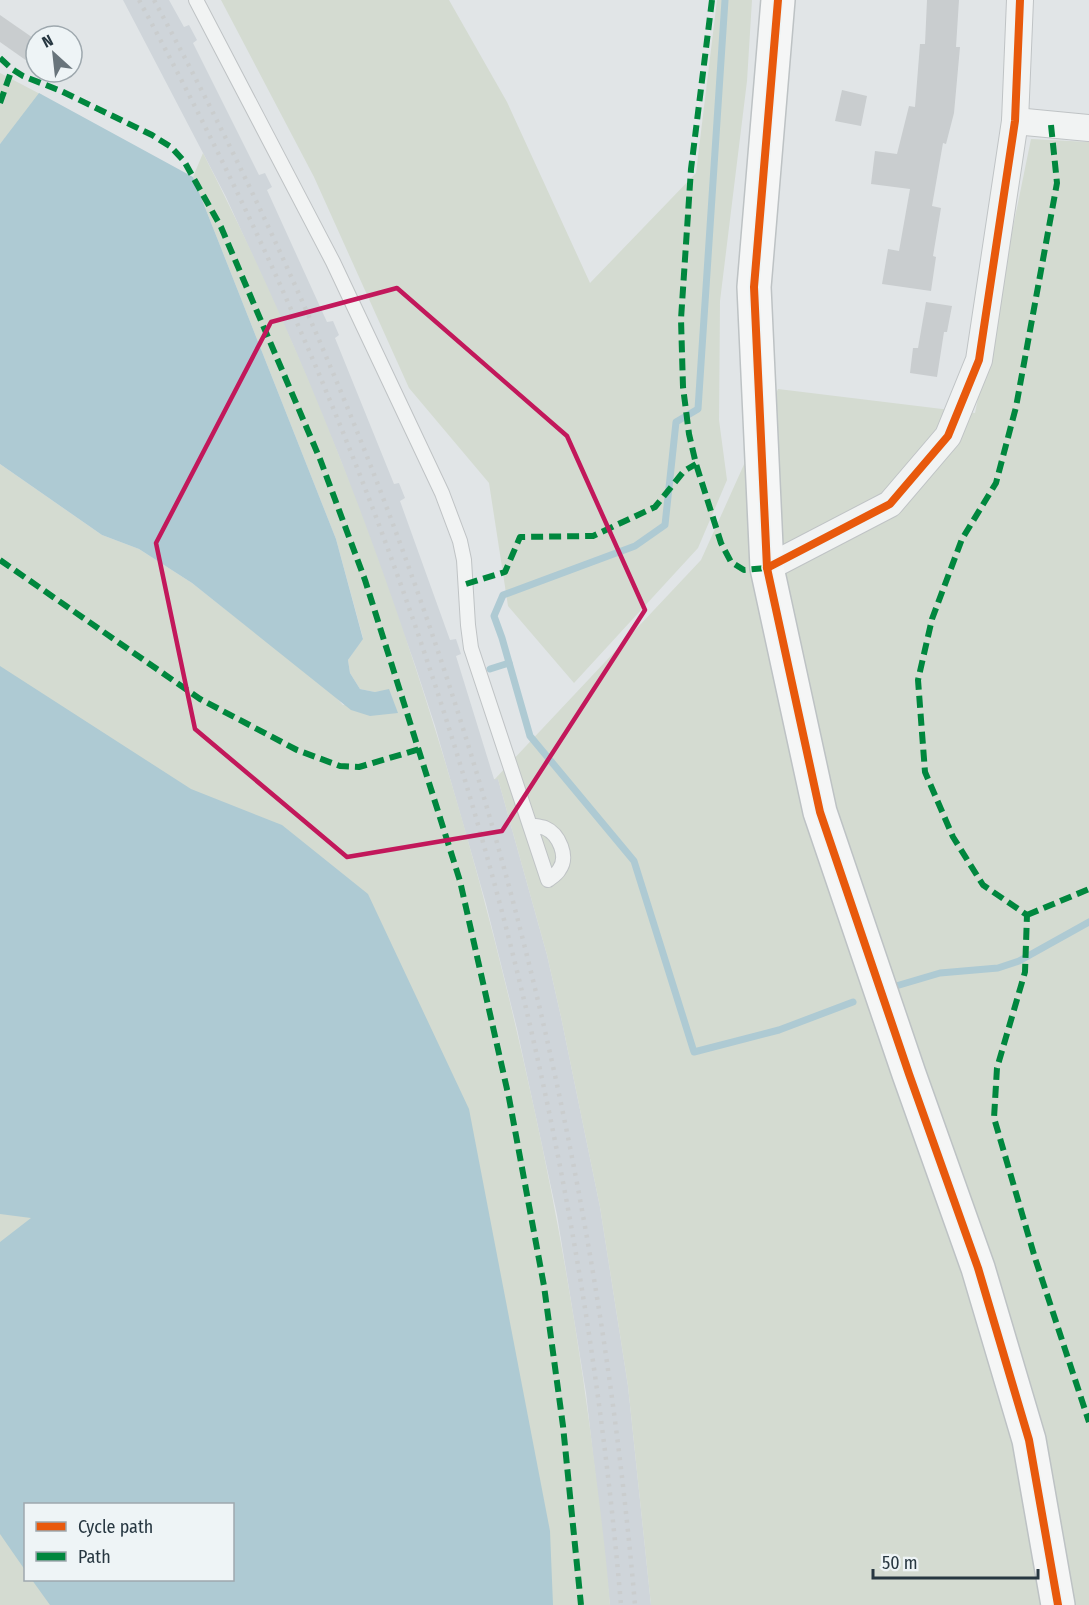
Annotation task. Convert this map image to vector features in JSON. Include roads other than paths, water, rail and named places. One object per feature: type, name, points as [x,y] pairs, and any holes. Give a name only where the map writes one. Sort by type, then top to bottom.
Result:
[{"type":"main road","points":[[778,0],[754,286],[767,568],[820,812],[978,1268],[1029,1440],[1058,1605]]},
{"type":"street","points":[[767,568],[890,504],[948,436],[979,360],[1015,121],[1020,0]]},
{"type":"street","points":[[1015,121],[1089,128]]},
{"type":"lane","points":[[196,0],[333,262],[442,493],[460,541],[464,560],[471,648],[530,825]]},
{"type":"water","points":[[39,93],[193,177],[336,539],[363,639],[348,660],[350,673],[360,689],[375,692],[389,689],[398,713],[370,716],[351,710],[192,583],[139,549],[102,535],[0,464],[0,144]]},
{"type":"water","points":[[0,666],[191,789],[282,825],[368,894],[469,1109],[550,1531],[553,1605],[50,1605],[33,1581],[234,1581],[234,1503],[24,1503],[24,1569],[0,1534],[0,1242],[31,1218],[0,1214]]},
{"type":"waterway","points":[[725,0],[698,409],[676,422],[665,525],[635,546],[503,595],[494,616],[530,736],[634,861],[694,1052],[779,1030],[853,1002]]},
{"type":"waterway","points":[[490,669],[509,663]]},
{"type":"waterway","points":[[896,986],[940,973],[998,968],[1019,961],[1089,922]]},
{"type":"railway","points":[[139,0],[236,190],[323,383],[399,578],[464,777],[519,979],[563,1184],[597,1393],[621,1605]]},
{"type":"railway","points":[[154,0],[251,190],[337,382],[413,578],[478,778],[533,980],[577,1185],[611,1394],[635,1605]]}]
